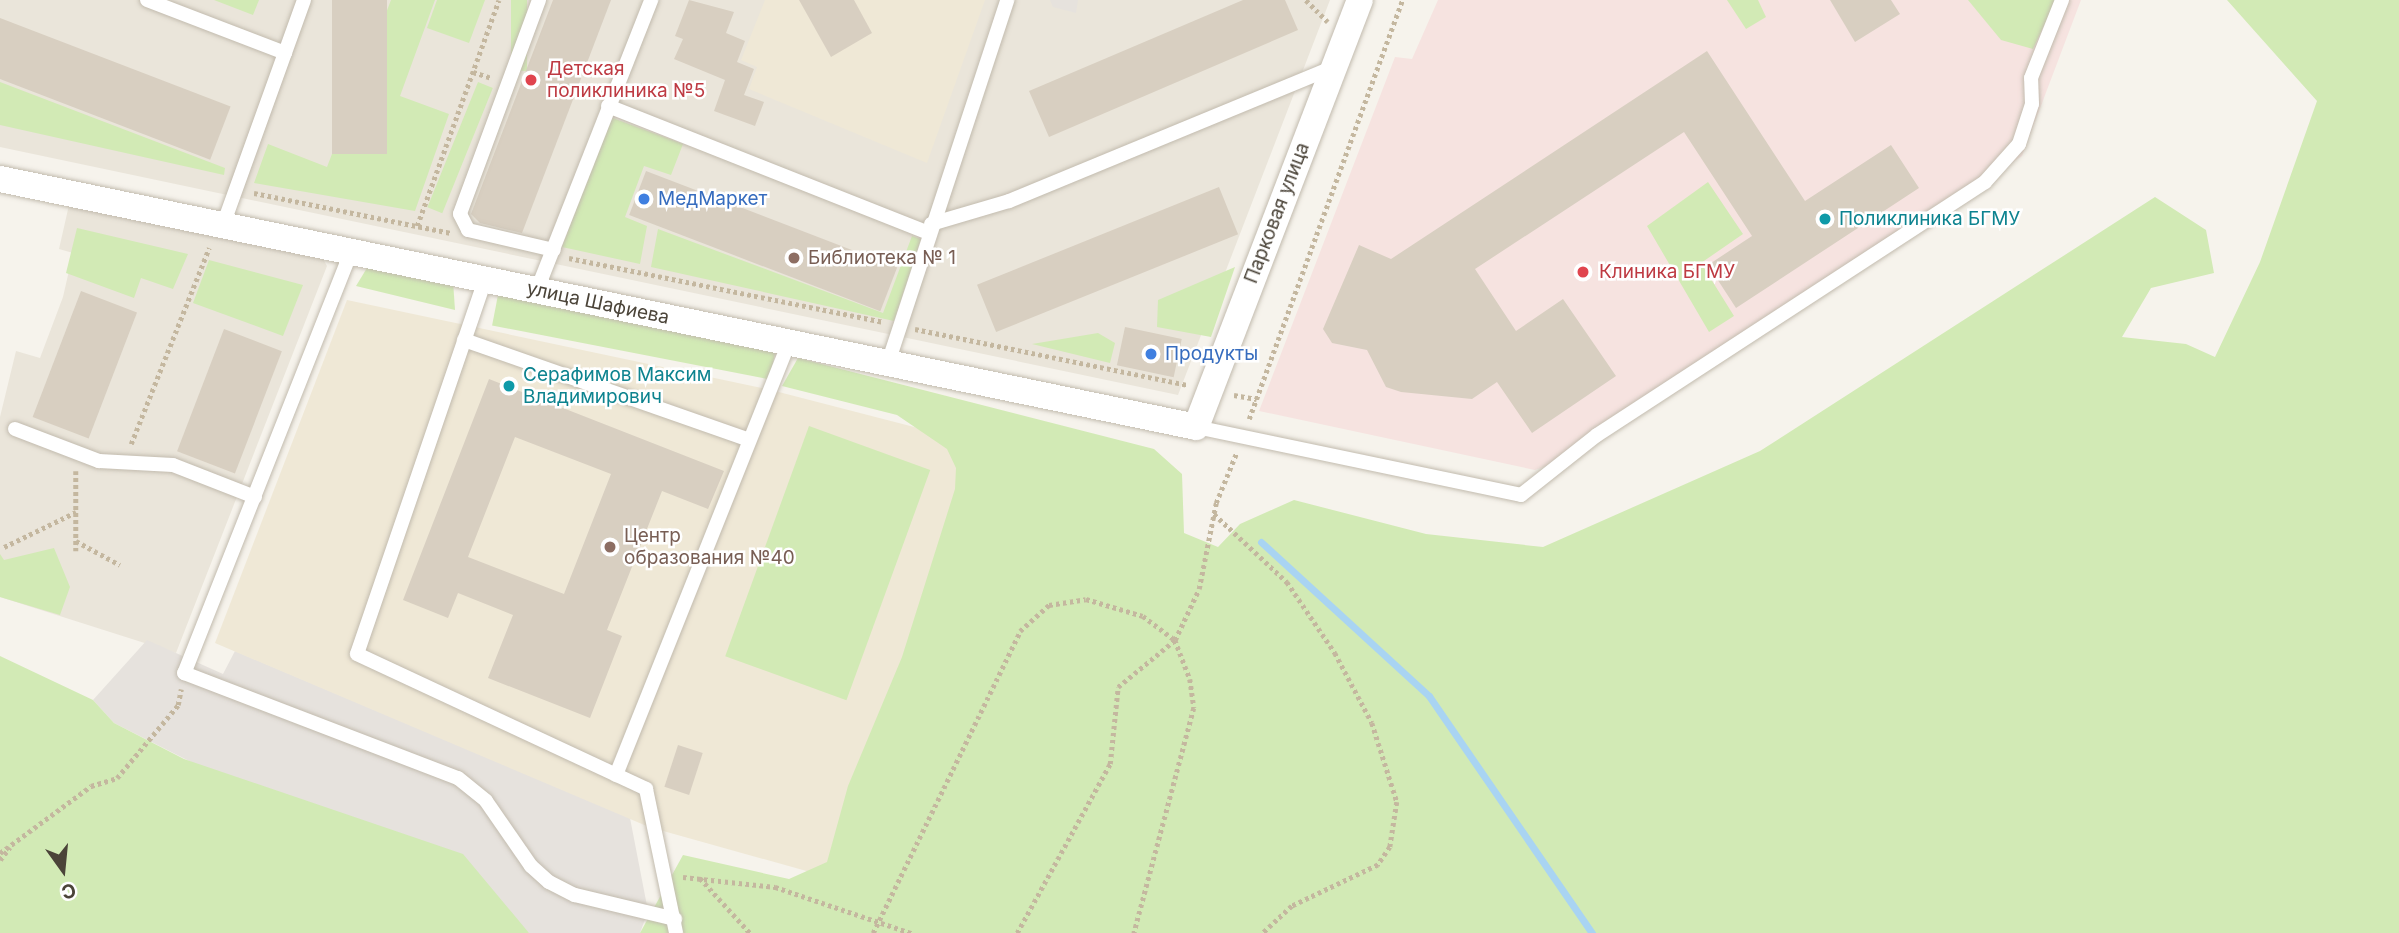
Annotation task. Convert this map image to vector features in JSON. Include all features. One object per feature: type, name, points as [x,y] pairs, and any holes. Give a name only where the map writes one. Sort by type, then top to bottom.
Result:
[{"type":"street","name":"Парковая улица","points":[[1196,427],[1360,0]]},
{"type":"street","name":"улица Шафиева","points":[[0,179],[1196,427]]},
{"type":"lane","points":[[147,0],[285,53]]},
{"type":"lane","points":[[220,224],[236,189],[304,0]]},
{"type":"lane","points":[[539,0],[460,214],[468,230],[553,252]]},
{"type":"lane","points":[[537,290],[651,0]]},
{"type":"lane","points":[[888,363],[1007,0]]},
{"type":"lane","points":[[1196,427],[1521,495],[1597,435],[1985,181],[2019,145],[2032,104],[2031,78],[2062,0]]},
{"type":"lane","points":[[608,106],[930,229],[1009,201],[1332,68]]},
{"type":"lane","points":[[351,252],[184,673],[458,778],[486,801],[531,866],[550,882],[575,895],[675,926],[666,878],[649,827],[646,789],[357,654],[485,280]]},
{"type":"lane","points":[[464,340],[749,440]]},
{"type":"lane","points":[[616,775],[789,343]]},
{"type":"lane","points":[[16,429],[76,453],[124,462],[173,465],[254,497]]},
{"type":"path","points":[[417,226],[499,0]]},
{"type":"path","points":[[1017,933],[1110,764],[1118,687],[1175,640],[1199,589],[1213,514],[1402,0]]},
{"type":"path","points":[[236,189],[462,236]]},
{"type":"path","points":[[124,462],[220,224]]},
{"type":"path","points":[[553,252],[1257,399]]},
{"type":"path","points":[[76,453],[76,551]]},
{"type":"path","points":[[4,547],[76,512]]},
{"type":"path","points":[[1213,514],[1287,582],[1335,653],[1372,723],[1397,802],[1390,847],[1378,865],[1292,906],[1263,933]]},
{"type":"path","points":[[76,541],[120,565]]},
{"type":"path","points":[[873,933],[875,918],[1020,631],[1049,606],[1086,599],[1143,616],[1175,640],[1186,661],[1194,708],[1134,933]]},
{"type":"path","points":[[0,853],[91,786],[117,778],[178,705],[184,673]]},
{"type":"path","points":[[0,860],[17,838]]},
{"type":"path","points":[[700,877],[750,933]]},
{"type":"path","points":[[666,878],[700,877],[775,887],[875,918],[911,933]]},
{"type":"shaded area","points":[[0,0],[1330,0],[1178,395],[0,147]]},
{"type":"shaded area","points":[[765,0],[985,0],[927,163],[749,89],[757,67],[741,60]]},
{"type":"shaded area","points":[[1050,0],[1078,0],[1076,13],[1053,7]]},
{"type":"shaded area","name":"Клиника БГМУ","points":[[1438,0],[2081,0],[2022,156],[1555,463],[1535,470],[1259,411],[1395,57],[1412,59]]},
{"type":"shaded area","points":[[69,205],[323,259],[327,266],[176,653],[0,597],[0,417],[16,351],[40,358],[63,297],[73,253],[59,249]]},
{"type":"shaded area","name":"Центр образования №40","points":[[347,300],[771,390],[1007,451],[835,879],[649,827],[215,643]]},
{"type":"shaded area","points":[[147,640],[223,674],[235,651],[630,818],[648,911],[640,933],[529,933],[114,723],[93,700]]},
{"type":"green space","points":[[214,0],[259,0],[253,15]]},
{"type":"green space","points":[[391,0],[435,0],[400,96],[449,114],[415,211],[254,183],[268,144],[327,167]]},
{"type":"green space","points":[[437,0],[485,0],[469,43],[427,28]]},
{"type":"green space","points":[[511,0],[527,0],[527,71],[511,71]]},
{"type":"green space","points":[[1727,0],[1758,0],[1766,17],[1746,29]]},
{"type":"green space","points":[[1968,0],[2056,0],[2033,49],[2001,40]]},
{"type":"green space","points":[[2227,0],[2399,0],[2399,933],[640,933],[683,855],[789,879],[827,862],[848,786],[902,657],[955,489],[956,468],[947,449],[897,415],[782,386],[798,358],[1154,449],[1182,474],[1184,533],[1218,547],[1240,524],[1294,500],[1426,534],[1543,547],[1760,451],[2155,197],[2206,230],[2214,273],[2151,288],[2122,337],[2186,344],[2215,357],[2260,262],[2317,101]]},
{"type":"green space","points":[[0,82],[225,168],[224,175],[0,125]]},
{"type":"green space","points":[[478,82],[493,88],[442,213],[427,207]]},
{"type":"green space","points":[[610,117],[683,144],[671,175],[644,166],[625,217],[647,226],[640,264],[562,247]]},
{"type":"green space","points":[[1708,182],[1743,234],[1701,263],[1734,316],[1709,332],[1647,226]]},
{"type":"green space","points":[[77,228],[188,254],[173,289],[141,278],[134,298],[66,273]]},
{"type":"green space","points":[[658,229],[883,313],[912,236],[921,239],[894,321],[651,267]]},
{"type":"green space","points":[[209,260],[303,285],[283,336],[193,303]]},
{"type":"green space","points":[[370,263],[453,281],[455,310],[356,286]]},
{"type":"green space","points":[[1235,267],[1211,337],[1157,327],[1158,300]]},
{"type":"green space","points":[[498,295],[776,349],[770,379],[492,325]]},
{"type":"green space","points":[[1098,333],[1115,343],[1110,363],[1032,344]]},
{"type":"green space","points":[[809,426],[930,470],[846,700],[725,656]]},
{"type":"green space","points":[[54,548],[70,587],[60,615],[0,597],[0,554],[4,560]]},
{"type":"green space","points":[[0,656],[93,700],[114,723],[184,759],[463,854],[529,933],[0,933]]},
{"type":"building","points":[[332,0],[387,0],[387,154],[332,154]]},
{"type":"building","points":[[553,0],[611,0],[522,233],[480,223],[471,214]]},
{"type":"building","points":[[689,0],[734,12],[726,33],[745,41],[737,62],[754,69],[744,95],[764,102],[755,126],[714,111],[725,80],[674,59],[683,39],[675,36]]},
{"type":"building","points":[[799,0],[854,0],[872,33],[831,57]]},
{"type":"building","points":[[1243,0],[1285,0],[1298,30],[1049,137],[1029,91]]},
{"type":"building","points":[[1830,0],[1891,0],[1900,14],[1855,42]]},
{"type":"building","points":[[0,18],[231,107],[210,160],[0,79]]},
{"type":"building","points":[[1707,51],[1805,201],[1891,145],[1919,188],[1736,308],[1708,265],[1752,236],[1684,132],[1475,269],[1516,331],[1563,299],[1616,376],[1532,433],[1497,382],[1472,399],[1401,392],[1386,387],[1367,350],[1332,343],[1323,329],[1359,245],[1391,259]]},
{"type":"building","points":[[646,171],[897,267],[880,311],[629,215]]},
{"type":"building","points":[[1219,187],[1238,234],[996,332],[977,285]]},
{"type":"building","points":[[81,291],[137,313],[89,439],[33,417]]},
{"type":"building","points":[[1125,327],[1182,339],[1174,377],[1117,365]]},
{"type":"building","points":[[224,329],[282,351],[235,474],[177,451]]},
{"type":"building","points":[[489,379],[724,471],[708,509],[662,491],[607,630],[622,636],[590,718],[488,678],[513,615],[458,593],[448,618],[403,600]],"holes":[[[515,437],[611,474],[564,594],[468,557]]]},
{"type":"building","points":[[678,745],[703,753],[689,795],[664,787]]},
{"type":"waterway","points":[[1261,542],[1429,696],[1592,933]]},
{"type":"place","name":"Детская поликлиника №5","points":[[531,80]]},
{"type":"place","name":"МедМаркет","points":[[644,199]]},
{"type":"place","name":"Поликлиника БГМУ","points":[[1825,219]]},
{"type":"place","name":"Библиотека № 1","points":[[794,258]]},
{"type":"place","name":"Клиника БГМУ","points":[[1583,272]]},
{"type":"place","name":"Продукты","points":[[1151,354]]},
{"type":"place","name":"Серафимов Максим Владимирович","points":[[509,386]]},
{"type":"place","name":"Центр образования №40","points":[[610,547]]}]
